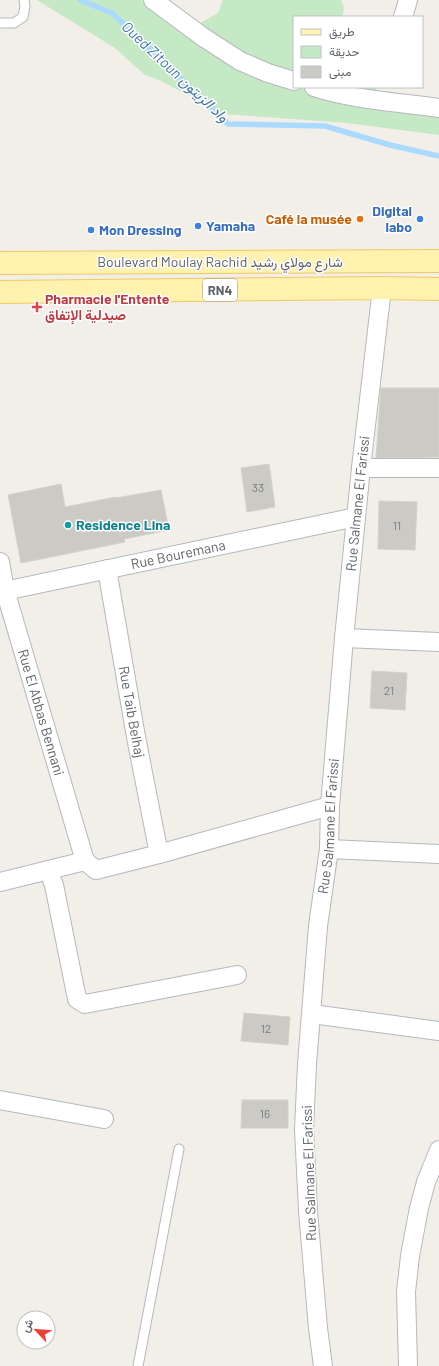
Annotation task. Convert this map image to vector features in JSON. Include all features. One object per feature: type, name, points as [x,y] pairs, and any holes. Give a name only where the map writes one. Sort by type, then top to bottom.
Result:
[{"type":"main road","name":"Boulevard Moulay Rachid شارع مولاي رشيد","points":[[0,263],[439,261]]},
{"type":"main road","name":"Boulevard Moulay Rachid شارع مولاي رشيد","points":[[0,292],[382,288],[439,289]]},
{"type":"street","points":[[153,0],[204,38],[240,61],[268,73],[293,81]]},
{"type":"street","points":[[403,16],[408,0]]},
{"type":"street","points":[[323,88],[378,94],[439,108]]},
{"type":"street","name":"Rue Salmane El Farissi","points":[[323,1366],[318,1328],[304,1129],[307,1064],[318,926],[329,849],[330,806],[344,638],[361,468],[382,288]]},
{"type":"street","points":[[361,468],[439,468]]},
{"type":"street","name":"Rue Bouremana","points":[[3,591],[356,517]]},
{"type":"street","name":"Rue El Abbas Bennani","points":[[0,562],[3,591],[85,861]]},
{"type":"street","name":"Rue Taib Belhaj","points":[[107,569],[136,737],[159,854]]},
{"type":"street","points":[[344,638],[439,642]]},
{"type":"street","points":[[0,882],[85,861],[96,870],[330,806]]},
{"type":"street","points":[[329,849],[439,854]]},
{"type":"street","points":[[48,870],[54,885],[77,999],[81,1002],[85,1004],[237,975]]},
{"type":"street","points":[[312,1014],[439,1031]]},
{"type":"street","points":[[0,1100],[104,1119]]},
{"type":"street","points":[[408,1366],[406,1292],[410,1256],[419,1208],[426,1182],[439,1150]]},
{"type":"lane","points":[[0,23],[14,22],[23,17],[25,6],[24,0]]},
{"type":"lane","points":[[138,1366],[179,1149]]},
{"type":"green space","points":[[37,0],[141,0],[184,32],[218,13],[223,0],[341,0],[344,8],[342,16],[293,16],[293,88],[376,88],[387,106],[439,112],[439,135],[347,123],[224,114],[159,80],[145,75],[115,48]]},
{"type":"building","points":[[381,388],[439,388],[439,457],[376,458]]},
{"type":"building","points":[[269,464],[275,507],[247,512],[241,468]]},
{"type":"building","name":"Residence Lina","points":[[61,484],[65,507],[161,490],[169,530],[124,539],[125,542],[21,563],[8,495]]},
{"type":"building","points":[[379,501],[417,502],[415,550],[378,549]]},
{"type":"building","points":[[372,671],[407,673],[405,710],[370,708]]},
{"type":"building","points":[[244,1013],[290,1017],[288,1045],[241,1041]]},
{"type":"building","points":[[242,1100],[288,1100],[288,1128],[241,1128]]},
{"type":"waterway","name":"Oued Zitoun واد الزيتون","points":[[80,0],[112,13],[228,124],[325,126],[390,145],[439,156]]},
{"type":"place","name":"Café la musée","points":[[360,219]]},
{"type":"place","name":"Digital labo","points":[[420,219]]},
{"type":"place","name":"Yamaha","points":[[198,226]]},
{"type":"place","name":"Mon Dressing","points":[[91,230]]},
{"type":"place","name":"Pharmacie l'Entente صيدلية الإتفاق","points":[[37,307]]},
{"type":"place","name":"Residence Lina","points":[[68,525]]}]
